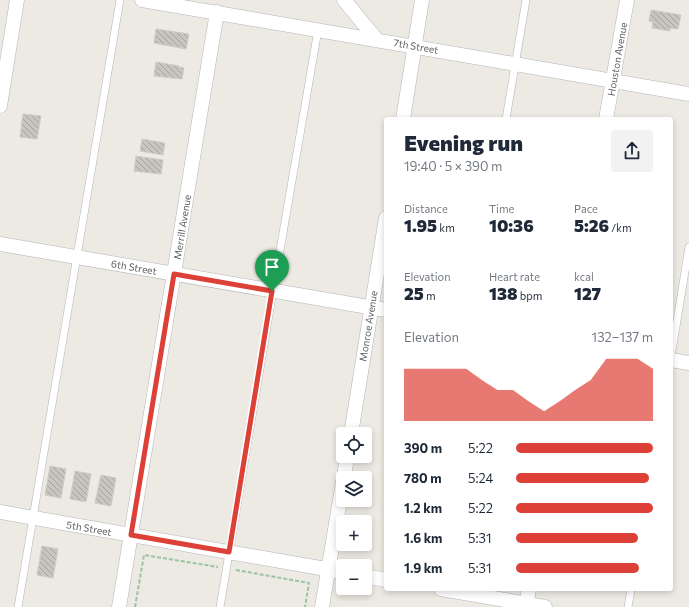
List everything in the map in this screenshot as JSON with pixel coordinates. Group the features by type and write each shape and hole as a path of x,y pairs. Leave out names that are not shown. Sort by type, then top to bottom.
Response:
{"street":[{"path":"0,106 17,0"},
{"name":"7th Street","path":"142,0 689,94"},
{"path":"344,0 377,40"},
{"path":"403,117 422,0"},
{"name":"Houston Avenue","path":"606,117 627,0"},
{"name":"Merrill Avenue","path":"119,607 217,12"},
{"name":"Monroe Avenue","path":"352,427 384,230"},
{"name":"6th Street","path":"0,244 384,310"},
{"path":"673,360 689,363"},
{"path":"322,607 339,507"},
{"name":"5th Street","path":"0,512 336,571"},
{"path":"372,577 384,580"},
{"path":"452,591 545,607"},
{"path":"527,605 529,591"}],"lane":[{"path":"18,607 120,0"},
{"path":"506,117 526,0"},
{"path":"220,607 272,291 318,30"},
{"path":"673,344 689,247"},
{"path":"628,607 631,591"}],"path":[{"path":"135,607 144,555 309,583 305,607"}],"building":[{"path":"651,10 681,15 678,29 670,28 670,31 652,28 653,22 649,21"},
{"path":"156,29 189,34 186,49 154,43"},
{"path":"156,62 184,68 182,79 154,76"},
{"path":"23,114 41,116 37,139 20,137"},
{"path":"142,139 165,143 163,155 140,151"},
{"path":"136,156 163,160 161,174 134,171"},
{"path":"50,466 66,469 61,498 45,495"},
{"path":"75,471 91,474 86,502 70,499"},
{"path":"101,475 116,478 111,506 95,503"},
{"path":"42,546 58,549 53,578 37,575"}],"route":[{"path":"174,274 272,291 229,552 131,535 174,274"}]}
